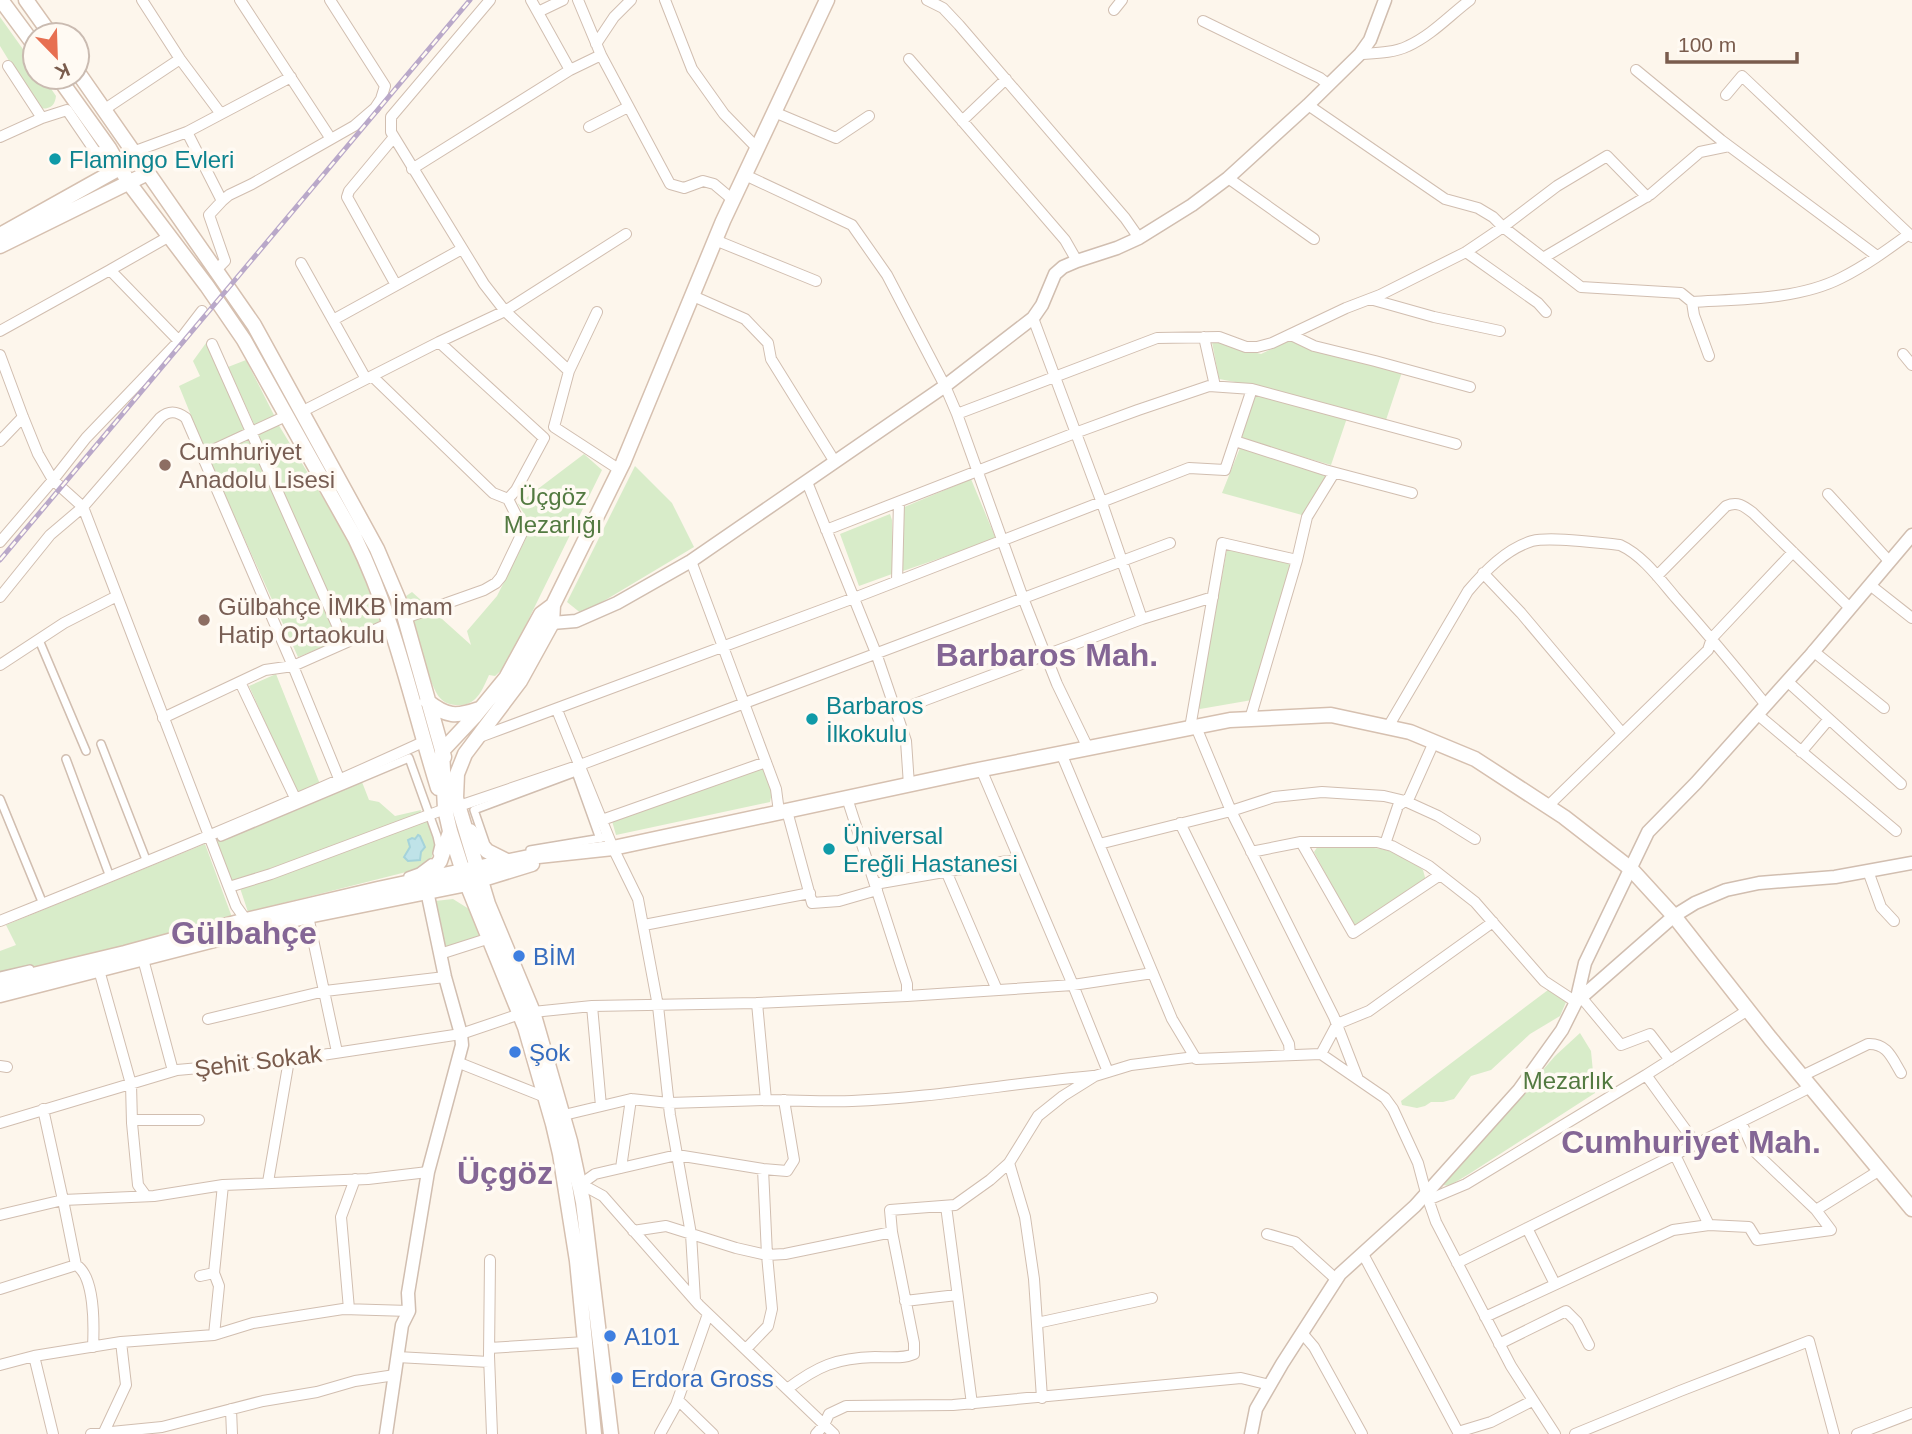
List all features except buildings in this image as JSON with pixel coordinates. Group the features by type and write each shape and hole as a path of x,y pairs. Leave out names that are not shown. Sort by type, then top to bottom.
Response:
{"main road":[{"path":"1,0 21,27"},
{"path":"26,0 41,21"},
{"path":"431,886 450,831 457,774 465,754 520,681 552,623 554,605 620,470 715,240 827,0"},
{"path":"91,90 254,325 377,549 405,618 442,751 453,804"},
{"path":"68,91 109,148 129,183 244,340 369,566 390,623 424,742 453,804 478,843 507,867"},
{"path":"1,235 120,169 135,155"},
{"path":"1,235 148,173"},
{"path":"442,751 506,678 541,614 554,605"},
{"path":"427,701 438,710 451,715 463,715 480,709"},
{"path":"0,995 507,867 538,855 560,855 607,841 783,811 1230,720 1331,715 1410,732 1475,759 1564,817 1631,869 1674,916 1806,1082 1912,1209"},
{"path":"463,822 472,876"},
{"path":"450,831 472,876 564,1115 611,1434"},
{"path":"507,867 482,905 490,938 526,1013 545,1097 573,1185 594,1434"},
{"path":"0,983 241,921 431,886 482,905"}],"street":[{"path":"142,0 180,59 221,114"},
{"path":"240,0 331,139"},
{"path":"216,270 225,261 209,215 222,201 354,126 375,108 381,99 385,86 330,0"},
{"path":"490,0 391,117 391,132 484,284 506,311 569,371"},
{"path":"531,0 569,70"},
{"path":"538,12 563,0"},
{"path":"578,0 601,55 670,184 684,188 703,181 714,184 733,200"},
{"path":"596,44 614,17 631,0"},
{"path":"927,0 943,8 1125,218 1139,238"},
{"path":"1114,10 1122,0"},
{"path":"552,623 576,621 617,603 691,561 944,386 1033,318 1055,274 1063,267 1139,238 1192,205 1228,178 1360,54 1370,40 1385,0"},
{"path":"1360,54 1407,47 1430,33 1470,0"},
{"path":"668,1 692,69 724,114 758,149"},
{"path":"1203,21 1320,78 1329,85"},
{"path":"412,169 569,70 601,55"},
{"path":"105,109 180,59"},
{"path":"909,59 1065,240 1077,261"},
{"path":"8,66 42,118"},
{"path":"1636,70 1729,146 1877,256"},
{"path":"1692,302 1763,298 1806,290 1839,279 1910,236 1742,76 1726,95"},
{"path":"135,155 187,132 291,77"},
{"path":"962,121 1006,79"},
{"path":"1308,105 1445,199 1478,208 1493,216 1503,227 1581,288 1681,293 1692,302 1709,356"},
{"path":"589,127 628,107"},
{"path":"0,137 67,110 97,154 109,148"},
{"path":"774,112 836,138 869,117"},
{"path":"187,132 222,201"},
{"path":"394,136 347,197 396,285"},
{"path":"1543,258 1647,197 1700,152 1729,146"},
{"path":"957,414 1157,338 1219,337 1246,347 1257,347 1291,335 1466,252 1557,186 1607,156 1647,197"},
{"path":"745,175 852,225 887,275 957,414 1023,598 1088,748"},
{"path":"1228,178 1314,239"},
{"path":"303,411 506,311 626,234"},
{"path":"0,331 168,237"},
{"path":"715,240 816,281"},
{"path":"333,320 462,249"},
{"path":"1466,252 1538,303 1546,312"},
{"path":"301,263 369,377 494,493 508,499 520,523 522,533 496,583 484,590 405,618"},
{"path":"110,270 179,341"},
{"path":"693,296 745,319 768,343 771,359 835,462"},
{"path":"1370,299 1434,317 1500,331"},
{"path":"0,542 86,438 179,341 202,311"},
{"path":"508,499 516,491 544,438 554,427 569,371 597,312"},
{"path":"1033,318 1143,619"},
{"path":"1291,335 1314,346 1470,387"},
{"path":"1204,337 1215,386"},
{"path":"439,342 544,438"},
{"path":"212,344 345,643"},
{"path":"1903,354 1912,365"},
{"path":"0,355 38,454 53,480 83,507 241,921 0,976"},
{"path":"826,530 1074,433 1209,386 1252,389 1456,443"},
{"path":"477,738 854,598 1189,468 1226,470 1252,389"},
{"path":"0,597 50,535 83,507 165,413 179,413 186,418 340,781"},
{"path":"202,456 286,416"},
{"path":"0,441 23,417"},
{"path":"554,427 620,470"},
{"path":"1235,441 1334,473 1412,493"},
{"path":"1250,719 1307,517 1334,473"},
{"path":"807,482 876,653 896,711 906,741 909,785"},
{"path":"1828,494 1889,561"},
{"path":"897,581 898,502"},
{"path":"1657,576 1726,506 1733,503 1753,513 1850,608"},
{"path":"1579,1000 1585,963 1648,832 1762,710 1912,536"},
{"path":"1388,727 1468,591 1500,558 1532,541 1620,545 1657,576 1712,638 1762,710 1801,752 1896,831"},
{"path":"229,887 271,874 453,804 580,765 1170,543"},
{"path":"1297,560 1222,543 1193,727 1231,811 1337,1024 1358,1079"},
{"path":"1548,806 1708,650 1712,638 1793,552"},
{"path":"691,561 776,789 813,903 839,901 876,887 946,871 1019,859"},
{"path":"1483,573 1521,613 1622,733"},
{"path":"1870,585 1912,618"},
{"path":"0,665 64,624 117,596"},
{"path":"896,711 1143,619 1213,597"},
{"path":"163,718 265,670 293,666 390,623"},
{"path":"39,640 86,751"},
{"path":"1813,651 1884,708"},
{"path":"1787,681 1901,784"},
{"path":"240,682 296,800"},
{"path":"557,710 602,820 607,841"},
{"path":"1801,752 1829,719"},
{"path":"0,921 210,837 424,742"},
{"path":"1385,844 1398,806 1409,798 1434,742"},
{"path":"101,744 146,862"},
{"path":"1061,753 1172,1018 1195,1058"},
{"path":"222,837 409,758 437,836 438,851 431,863 419,872 245,915 240,904"},
{"path":"66,759 110,877"},
{"path":"602,820 766,762"},
{"path":"981,769 1108,1072"},
{"path":"607,841 498,854 488,846 474,810 576,772 607,841 638,899 658,1006 669,1102 691,1234 695,1300"},
{"path":"1099,844 1231,811 1274,797 1322,792 1384,796 1405,801 1438,816 1475,839"},
{"path":"847,798 907,984 907,996"},
{"path":"0,799 43,904"},
{"path":"1180,824 1289,1044 1290,1054"},
{"path":"1251,852 1301,842 1385,844 1429,866 1475,902 1544,981 1579,1000 1620,1045 1650,1034 1670,1060"},
{"path":"1301,842 1353,933 1440,875"},
{"path":"1251,1434 1256,1409 1337,1280 1427,1197 1519,1090 1562,1030 1579,1000 1674,916 1695,903 1726,890 1759,883 1835,877 1912,863"},
{"path":"946,871 997,990"},
{"path":"1868,871 1881,907 1894,921"},
{"path":"386,1434 402,1325 409,1311 408,1293 428,1172 462,1045 440,954 431,886"},
{"path":"644,925 810,893"},
{"path":"308,916 337,1052"},
{"path":"1321,1054 1337,1024 1369,1011 1493,922"},
{"path":"440,954 490,938"},
{"path":"143,959 173,1071"},
{"path":"99,970 131,1083 138,1185 146,1196"},
{"name":"Şehit Sokak","path":"0,1123 173,1071 289,1059 461,1034 526,1013 592,1006 757,1003 907,996 1073,985 1153,973"},
{"path":"208,1019 325,991 445,977"},
{"path":"757,1003 766,1100"},
{"path":"592,1006 601,1106"},
{"path":"1427,1197 1465,1184 1748,1010"},
{"path":"1457,1263 1741,1122 1868,1044 1885,1048 1900,1073"},
{"path":"564,1115 631,1099 669,1102 851,1101 1095,1076 1131,1065 1195,1058 1321,1054 1385,1098 1392,1109 1418,1163 1436,1222 1499,1344 1555,1434"},
{"path":"268,1182 289,1059"},
{"path":"457,1062 545,1097"},
{"path":"1646,1075 1696,1144"},
{"path":"788,1389 811,1372 837,1361 909,1357 914,1354 890,1210 955,1205 967,1198 1009,1163 1038,1116 1095,1076"},
{"path":"621,1168 631,1099"},
{"path":"573,1185 595,1174 677,1155 763,1170 787,1171 794,1160 784,1100"},
{"path":"43,1109 76,1265 81,1268 91,1293 93,1347"},
{"path":"132,1120 199,1120"},
{"path":"1485,1317 1673,1230 1709,1225 1749,1227 1757,1240 1832,1230 1816,1210 1754,1151 1741,1122"},
{"path":"1675,1155 1709,1225"},
{"path":"1009,1163 1025,1217 1034,1279 1042,1398"},
{"path":"746,1349 768,1326 772,1309 763,1170"},
{"path":"1816,1210 1880,1170"},
{"path":"0,1215 63,1200 146,1196 223,1185 355,1179 428,1172"},
{"path":"349,1309 341,1217 355,1179"},
{"path":"214,1335 219,1286 214,1273 223,1185"},
{"path":"573,1185 603,1196 708,1314 834,1434"},
{"path":"946,1206 972,1404"},
{"path":"633,1231 666,1226 767,1255 785,1254 892,1232"},
{"path":"1527,1228 1555,1284"},
{"path":"1267,1234 1295,1242 1337,1280"},
{"path":"1363,1254 1458,1432 1491,1422 1532,1401"},
{"path":"490,1260 489,1362 492,1434"},
{"path":"0,1289 76,1265"},
{"path":"200,1276 214,1273"},
{"path":"905,1301 957,1295"},
{"path":"1037,1323 1152,1298"},
{"path":"0,1365 34,1356 121,1342 214,1335 253,1323 349,1309 409,1311"},
{"path":"1499,1344 1566,1311 1577,1322 1589,1345"},
{"path":"660,1434 678,1400 708,1314"},
{"path":"1302,1334 1314,1347 1362,1434"},
{"path":"1575,1434 1809,1341 1834,1434"},
{"path":"104,1432 126,1385 121,1342"},
{"path":"489,1348 585,1342"},
{"path":"34,1356 53,1434"},
{"path":"397,1357 489,1362"},
{"path":"91,1434 162,1427 355,1381 395,1375"},
{"path":"816,1434 829,1414 846,1406 972,1404 1241,1378 1270,1385"},
{"path":"678,1400 713,1434"},
{"path":"231,1409 232,1434"},
{"path":"1857,1434 1912,1413"}],"green space":[{"path":"0,17 21,46 21,80 0,46"},
{"path":"28,91 53,91 56,96 54,103 45,109 38,108"},
{"path":"1216,339 1261,354 1292,339 1402,372 1386,420 1257,386 1219,379 1212,342"},
{"path":"206,343 249,432 206,452 179,386 200,376 193,361"},
{"path":"246,360 275,417 255,426 228,367"},
{"path":"1256,394 1347,418 1331,465 1241,439"},
{"path":"278,424 353,547 381,624 348,637 258,435"},
{"path":"249,437 338,641 298,657 208,458"},
{"path":"1240,448 1330,475 1302,515 1222,493"},
{"name":"Üçgöz Mezarlığı","path":"584,454 602,470 505,667 495,676 489,675 472,702 453,705 446,702 436,692 431,680 406,596 412,592 471,645 467,631 497,596 525,540 528,520 518,504"},
{"name":"Üçgöz Mezarlığı","path":"635,466 672,503 694,547 582,614 567,602"},
{"path":"971,479 996,539 903,571 902,508"},
{"path":"890,514 892,574 859,586 840,534"},
{"path":"1227,549 1289,562 1292,570 1252,700 1200,709 1198,707"},
{"path":"276,674 320,784 297,793 249,686"},
{"path":"764,767 772,793 770,802 616,835 612,821"},
{"path":"362,782 369,800 379,802 395,816 421,810 420,815 232,882 216,841"},
{"path":"427,819 437,843 431,859 422,868 248,912 240,888"},
{"path":"205,844 233,920 0,978 0,951 16,945 6,925"},
{"path":"1318,846 1374,848 1399,854 1423,870 1426,881 1354,927 1314,852"},
{"path":"453,899 469,909 480,938 444,950 435,901"},
{"path":"1548,990 1566,1002 1560,1016 1530,1034 1491,1070 1471,1076 1454,1099 1431,1102 1417,1108 1402,1105 1401,1101"},
{"name":"Mezarlık","path":"1580,1033 1591,1051 1595,1093 1469,1174 1449,1186 1443,1185 1555,1056"}],"water":[{"path":"418,835 425,847 420,860 408,861 404,857 410,847 408,840 415,839"}],"railway":[{"path":"0,560 470,0"}],"place":[{"name":"Flamingo Evleri","path":"55,159"},
{"name":"Cumhuriyet Anadolu Lisesi","path":"165,465"},
{"name":"Gülbahçe İMKB İmam Hatip Ortaokulu","path":"204,620"},
{"name":"Barbaros İlkokulu","path":"812,719"},
{"name":"Üniversal Ereğli Hastanesi","path":"829,849"},
{"name":"BİM","path":"519,956"},
{"name":"Şok","path":"515,1052"},
{"name":"A101","path":"610,1336"},
{"name":"Erdora Gross","path":"617,1378"}],"district":[{"name":"Barbaros Mah.","path":"1047,655"},
{"name":"Gülbahçe","path":"244,933"},
{"name":"Cumhuriyet Mah.","path":"1691,1142"},
{"name":"Üçgöz","path":"505,1173"}]}
